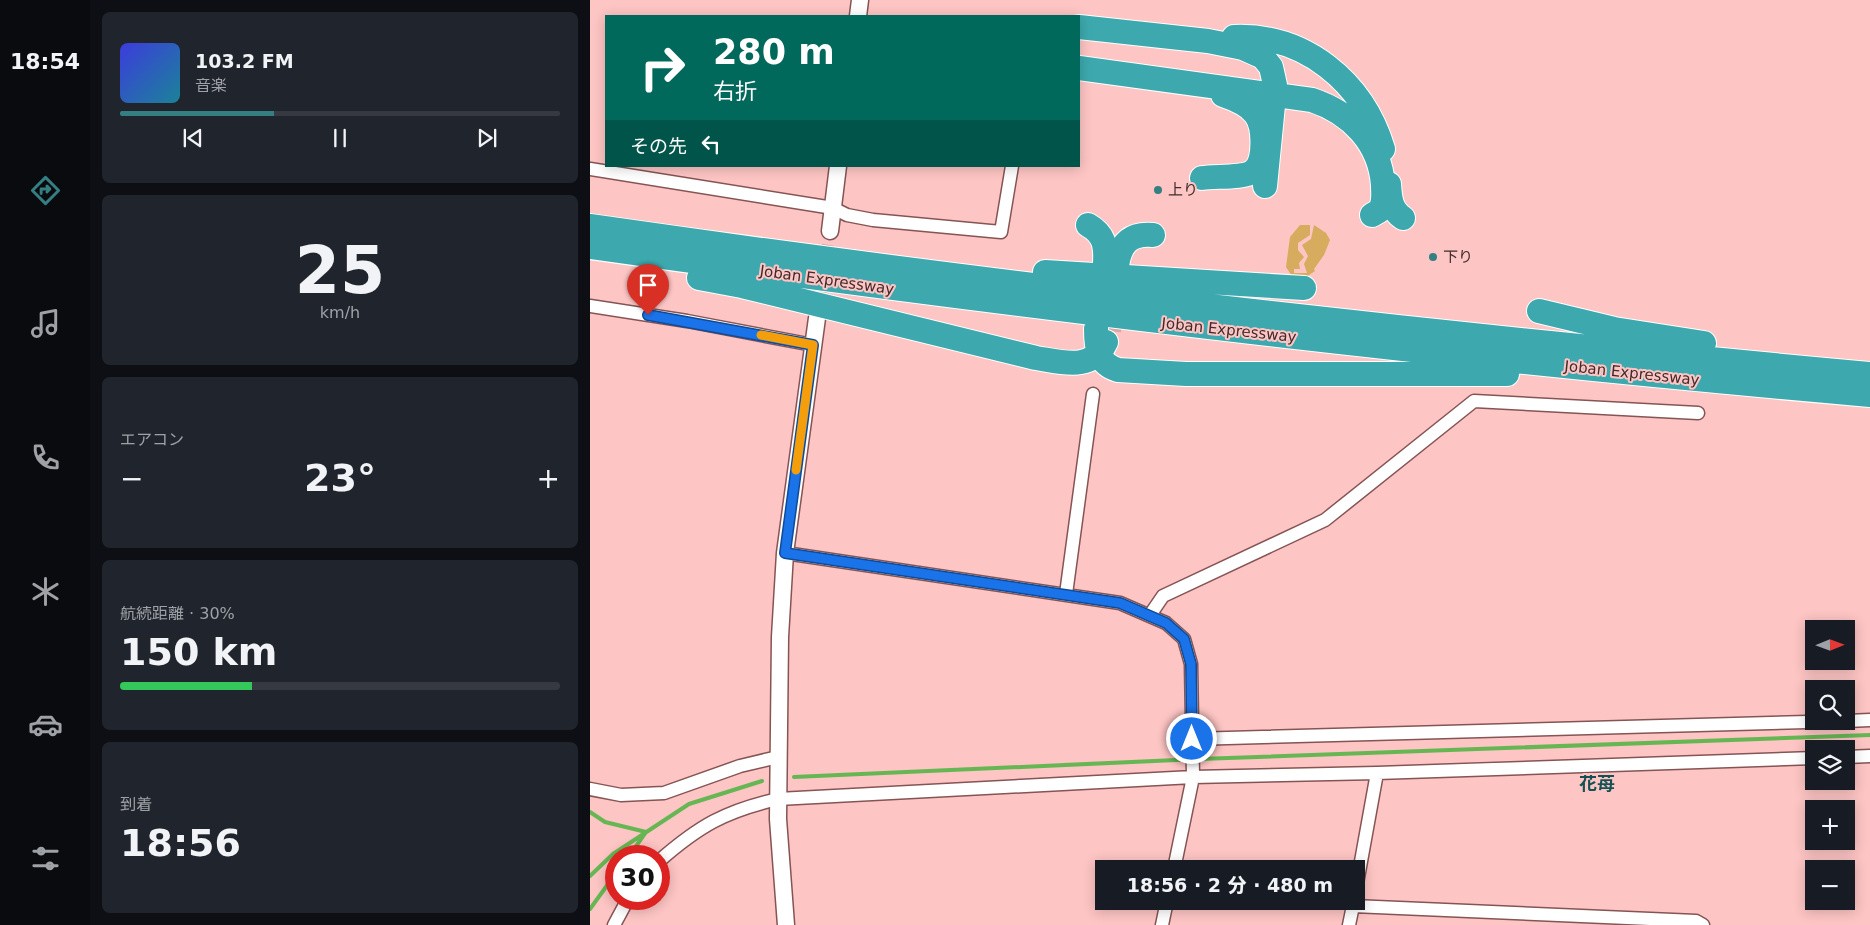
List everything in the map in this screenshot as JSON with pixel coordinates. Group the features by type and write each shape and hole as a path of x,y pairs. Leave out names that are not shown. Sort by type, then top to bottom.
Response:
{"highway":[{"path":"1080,27 1208,41 1243,48 1263,57 1274,74 1275,95 1266,186"},
{"path":"1208,41 1236,37 1279,42 1322,61 1339,76 1354,91 1378,132 1385,154 1392,205 1395,213 1403,218"},
{"path":"1080,68 1312,100 1327,105 1344,115 1365,136 1374,150 1382,178 1383,206 1379,212 1372,215"},
{"path":"1198,85 1248,106 1261,122 1263,137 1259,164 1252,172 1240,176 1219,175 1202,178"},
{"path":"1088,225 1102,236 1111,265 1128,239 1136,235 1153,235"},
{"name":"Joban Expressway","path":"590,226 1126,297 1414,329 1870,374"},
{"name":"Joban Expressway","path":"590,247 1133,319 1412,351 1870,395"},
{"path":"590,254 742,286 1036,358 1073,364 1092,360 1099,355 1107,341 1102,330"},
{"path":"839,260 1304,288"},
{"path":"1539,311 1614,328 1670,338 1870,365"},
{"path":"1099,355 1110,368 1118,370 1186,374 1446,373 1746,384"}],"street":[{"path":"858,15 860,0"},
{"path":"830,231 838,167"},
{"path":"590,169 832,208 847,215 873,220 1001,232 1012,167"},
{"path":"590,306 687,321 813,345"},
{"path":"786,925 778,799 780,637 785,553 817,318"},
{"path":"1066,594 1093,394"},
{"path":"1150,615 1163,596 1325,520 1474,400 1698,413"},
{"path":"785,553 1120,603 1166,623 1184,639 1191,664 1193,777 1176,860"},
{"path":"1855,721 1870,720"},
{"path":"1192,739 1805,722"},
{"path":"1855,757 1870,756"},
{"path":"590,789 621,795 664,792 740,766 778,757"},
{"path":"670,852 695,831 719,817 744,807 778,799 1193,777 1377,773 1805,758"},
{"path":"1361,860 1377,773"},
{"path":"1365,904 1696,920 1703,925"},
{"path":"614,925 622,910"},
{"path":"1162,925 1165,910"},
{"path":"1349,925 1352,910"}],"shaded area":[{"path":"1300,225 1310,225 1310,235 1298,243 1298,250 1304,257 1299,263 1300,269 1294,269 1294,273 1307,273 1304,264 1308,256 1302,245 1311,239 1314,225 1326,233 1330,240 1324,255 1314,269 1315,271 1306,277 1292,276 1286,267 1290,237"}],"waterway":[{"path":"794,777 1199,759 1870,735"},
{"path":"590,876 613,854 689,804 762,781"},
{"path":"590,812 605,822 646,832 637,845"},
{"path":"590,909 605,888"}],"tunnel":[{"path":"818,310 830,231"},
{"path":"1109,331 1113,295"}],"slow traffic":[{"path":"761,335 813,345 796,470"}],"place":[{"name":"上り","path":"1158,190"},
{"name":"下り","path":"1433,257"}],"district":[{"name":"花苺","path":"1597,783"}],"route":[{"path":"648,315 813,345 785,553 1120,603 1166,623 1184,639 1191,664 1192,739"}]}
